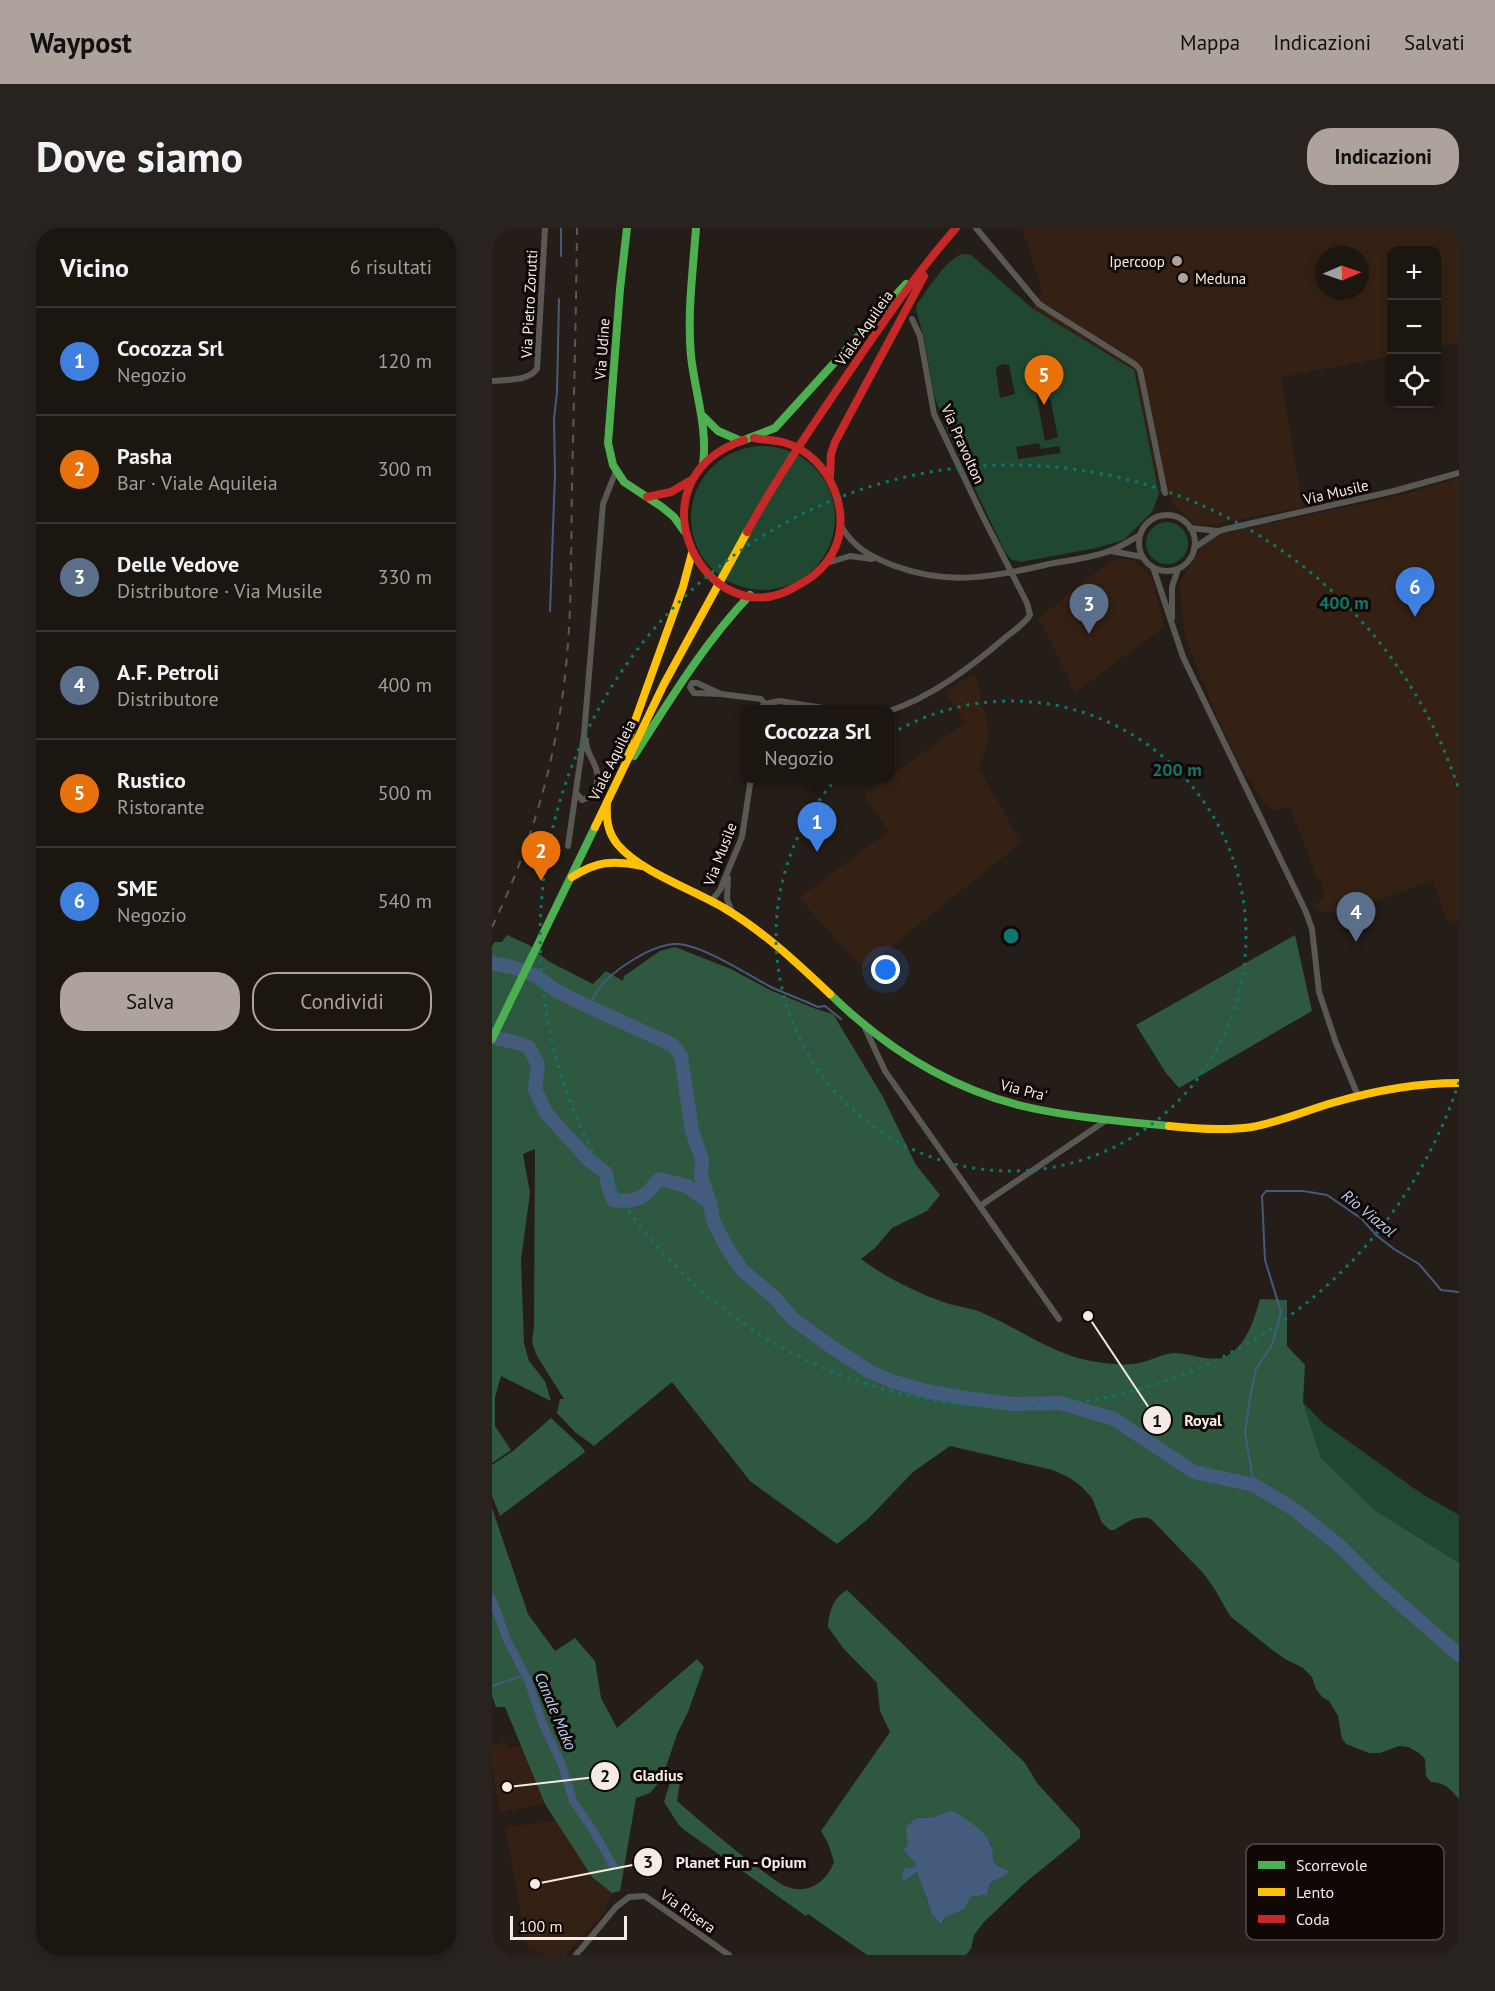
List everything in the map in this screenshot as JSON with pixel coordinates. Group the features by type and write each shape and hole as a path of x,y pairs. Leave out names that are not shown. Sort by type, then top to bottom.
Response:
{"main road":[{"name":"Via Udine","path":"627,228 608,443 616,471 629,486 674,517 684,531"},
{"path":"696,228 690,354 694,382 704,416 703,465"},
{"name":"Viale Aquileia","path":"492,1039 664,684 758,512 803,439 877,332 956,228"},
{"path":"754,438 767,438 792,444 814,457 830,477 838,495 841,525 836,545 826,563 811,579 793,590 772,596 750,596 732,590 706,573 692,554 684,531 684,504 693,480 703,465 720,450 754,438 781,423 941,245"},
{"path":"830,477 831,454 835,442 941,245"},
{"path":"704,416 718,431 741,441"},
{"path":"646,497 668,495 693,480"},
{"path":"608,799 683,587 692,554"},
{"path":"608,799 677,687 738,607 750,596"},
{"name":"Via Pra'","path":"608,799 607,824 611,836 620,848 648,867 732,912 790,956 865,1027 923,1067 976,1092 1042,1110 1197,1129 1251,1126 1279,1121 1394,1087 1459,1083"},
{"name":"Via Pra'","path":"572,877 583,869 604,861 612,860 648,867"}],"street":[{"name":"Via Pietro Zorutti","path":"492,381 526,378 533,375 537,369 545,228"},
{"path":"976,228 1043,308 1136,365 1140,370 1165,494"},
{"name":"Via Pravolton","path":"912,319 920,336 934,414 1011,573"},
{"path":"568,846 577,793 586,708 603,504 616,471"},
{"name":"Via Musile","path":"1219,531 1394,491 1459,473"},
{"path":"608,490 619,485 629,486"},
{"path":"826,563 850,556 878,560 938,577 955,579 983,577 1110,551 1140,535 1148,523 1162,516 1177,517 1190,528 1194,548 1189,559 1178,568 1166,571 1154,567 1143,557 1139,546 1140,535"},
{"path":"841,525 853,543 878,560"},
{"path":"1190,528 1219,531"},
{"path":"1194,548 1219,531"},
{"path":"1110,551 1143,557"},
{"path":"1154,567 1187,667 1306,912 1311,929 1318,992 1358,1096"},
{"path":"1172,621 1172,587 1178,568"},
{"path":"894,709 912,702 954,677 988,653 1027,620 1030,610 1011,573"},
{"path":"721,694 761,699 765,704 778,701 804,705"},
{"path":"577,793 582,800 587,799 594,790 598,776 586,746 586,708"},
{"name":"Via Musile","path":"712,900 720,890 731,866 744,827 750,783"},
{"path":"731,866 727,899 732,912"},
{"path":"865,1027 885,1071 1059,1319"},
{"path":"980,1206 1108,1119"},
{"name":"Via Risera","path":"578,1952 616,1907 629,1897 645,1896 729,1955"}],"shaded area":[{"path":"1022,228 1459,228 1459,342 1441,346 1441,246 1387,246 1387,357 1281,377 1303,507 1206,526 1193,523 1174,506 1169,493 1159,493 1134,370 1033,309 1042,290"},
{"path":"1459,478 1459,920 1448,924 1433,881 1342,912 1325,913 1314,908 1324,896 1323,884 1316,876 1290,807 1273,811 1264,803 1240,765 1218,719 1185,637 1179,584 1200,549 1209,540 1225,533 1394,497"},
{"path":"1133,560 1153,581 1164,627 1075,693 1039,618 1110,561"},
{"path":"975,673 990,737 979,768 1021,843 863,969 799,898 889,831 863,795 881,783 894,783 894,773 965,723 945,692"},
{"path":"506,1742 508,1747 522,1746 545,1804 500,1812 492,1766 492,1745"},
{"path":"556,1821 592,1877 612,1893 603,1914 565,1955 547,1955 528,1949 505,1827"}],"green space":[{"path":"963,254 971,255 1033,309 1134,370 1159,494 1152,512 1124,540 1096,548 1021,562 1012,560 1005,552 946,428 934,395 924,338 916,310 917,304 938,275","holes":["1043,363 1058,437 1045,441 1031,366","1003,364 1009,365 1015,394 1000,398 996,371 997,367","1039,443 1041,449 1059,446 1061,453 1018,459 1016,447"]},
{"path":"763,446 791,451 814,467 830,490 835,518 830,546 814,569 791,585 763,590 735,585 712,569 696,546 691,518 696,490 712,467 735,451"},
{"path":"1167,522 1182,528 1188,543 1182,558 1167,564 1152,558 1146,543 1152,528"},
{"path":"507,935 529,945 548,961 593,984 606,971 623,981 624,976 660,951 675,947 731,969 772,991 833,1014 883,1097 916,1165 940,1195 927,1211 892,1228 875,1248 861,1259 913,1289 946,1303 980,1312 1053,1349 1082,1359 1120,1364 1139,1363 1173,1353 1222,1358 1234,1351 1245,1338 1260,1299 1287,1300 1287,1346 1305,1365 1303,1402 1321,1458 1375,1510 1459,1563 1459,1799 1447,1787 1431,1782 1426,1776 1425,1759 1408,1747 1399,1746 1380,1753 1369,1753 1346,1744 1342,1739 1338,1716 1329,1701 1322,1697 1316,1689 1312,1677 1303,1668 1271,1649 1230,1616 1204,1574 1151,1519 1136,1518 1110,1530 1102,1523 1092,1498 1082,1487 1053,1470 950,1446 913,1472 868,1519 837,1544 750,1481 672,1382 594,1446 575,1432 557,1413 560,1399 564,1399 537,1356 532,1342 535,1149 523,1154 530,1193 521,1260 524,1343 529,1361 545,1381 551,1401 501,1376 495,1397 495,1426 511,1450 492,1463 492,946 495,942 502,942"},
{"path":"1295,935 1312,1011 1179,1088 1166,1073 1136,1025"},
{"path":"1303,1402 1323,1423 1422,1494 1459,1515 1459,1563 1375,1510 1321,1458"},
{"path":"551,1418 585,1452 500,1516 492,1496 492,1465 513,1451"},
{"path":"492,1508 528,1614 555,1651 575,1638 595,1661 601,1698 617,1728 697,1659 704,1667 662,1779 650,1793 636,1798 620,1891 612,1893 592,1877 545,1804 505,1707 496,1707 492,1696"},
{"path":"847,1590 1025,1763 1037,1783 1080,1830 1080,1838 1026,1882 984,1922 974,1935 971,1949 966,1955 867,1955 808,1914 806,1916 683,1829 664,1802 672,1776 680,1781 677,1801 777,1882 799,1889 814,1886 826,1876 834,1862 828,1843 821,1831 890,1732 880,1711 877,1683 843,1648 828,1627 833,1606","holes":["951,1810 991,1843 994,1861 1008,1871 1006,1875 990,1883 987,1895 969,1897 964,1910 945,1917 943,1923 931,1914 917,1872 904,1881 912,1868 918,1865 903,1850 908,1844 915,1818 934,1817"]}],"water":[{"path":"951,1810 982,1831 991,1846 994,1861 1009,1871 990,1883 987,1895 970,1897 964,1910 945,1917 942,1924 931,1914 917,1872 903,1882 902,1873 906,1868 917,1865 903,1850 908,1844 906,1827 916,1818 934,1817"}],"waterway":[{"path":"561,228 561,256"},
{"path":"550,611 559,299"},
{"path":"589,1007 604,983 634,959 658,948 679,944 713,955 771,987 818,1007 825,1006 841,1019"},
{"path":"492,963 512,967 536,976 557,991 673,1045 681,1056 692,1131 702,1159 701,1177 710,1203"},
{"path":"492,1037 529,1047 538,1065 535,1089 546,1113 589,1160 606,1173 613,1200 629,1201 640,1198 659,1179 687,1186 710,1203 713,1220 742,1270 775,1298 793,1319 833,1348 869,1371 891,1381 926,1391 1012,1404 1061,1403 1114,1419 1194,1472 1254,1485 1295,1510 1340,1546 1380,1586 1459,1655"},
{"name":"Rio Viazol","path":"1254,1485 1245,1433 1250,1398 1256,1369 1272,1345 1281,1312 1265,1260 1262,1196 1266,1191 1303,1191 1327,1195 1362,1219 1376,1235 1394,1249 1419,1264 1441,1290 1459,1292"},
{"name":"Canale Mako","path":"492,1598 507,1640 528,1680 542,1722 562,1765 573,1801 613,1865"},
{"path":"492,1686 525,1675"}],"railway":[{"path":"492,927 532,829 551,761 563,691 571,592 577,228"}],"traffic: fast":[{"path":"627,228 608,443 613,465 624,482 662,507 674,517 684,531"},
{"path":"696,228 690,340 704,437 703,465"},
{"path":"744,440 775,428 906,284"},
{"path":"704,417 718,431 741,441"},
{"path":"634,756 703,652 750,595"},
{"path":"492,1039 595,827"},
{"path":"830,994 872,1031 917,1062 991,1097 1055,1113 1169,1126"}],"traffic: slow":[{"path":"595,827 664,684 747,532"},
{"path":"622,757 683,587 692,553"},
{"path":"607,802 609,830 614,840 628,855 653,872 738,917 779,948 830,994"},
{"path":"572,877 605,863 642,866"},
{"path":"1169,1126 1210,1129 1252,1127 1379,1091 1426,1084 1459,1083"}],"traffic: jam":[{"path":"747,532 799,447 866,347 916,277 956,228"},
{"path":"830,476 831,454 835,442 924,276"},
{"path":"744,440 708,460 689,488 684,518 692,548 709,574 733,592 763,597 795,587 820,569 832,554 841,522 834,488 826,473 815,460 786,443 754,438"},
{"path":"647,497 671,492 693,479"}],"place":[{"name":"Ipercoop","path":"1177,261"},
{"name":"Meduna","path":"1183,278"},
{"name":"Rustico","path":"1044,405"},
{"name":"SME","path":"1415,617"},
{"name":"Delle Vedove","path":"1089,634"},
{"name":"Cocozza Srl","path":"817,852"},
{"name":"Pasha","path":"541,881"},
{"name":"A.F. Petroli","path":"1356,942"},
{"name":"Royal","path":"1088,1316"},
{"name":"Gladius","path":"507,1787"},
{"name":"Planet Fun - Opium","path":"535,1884"}]}
